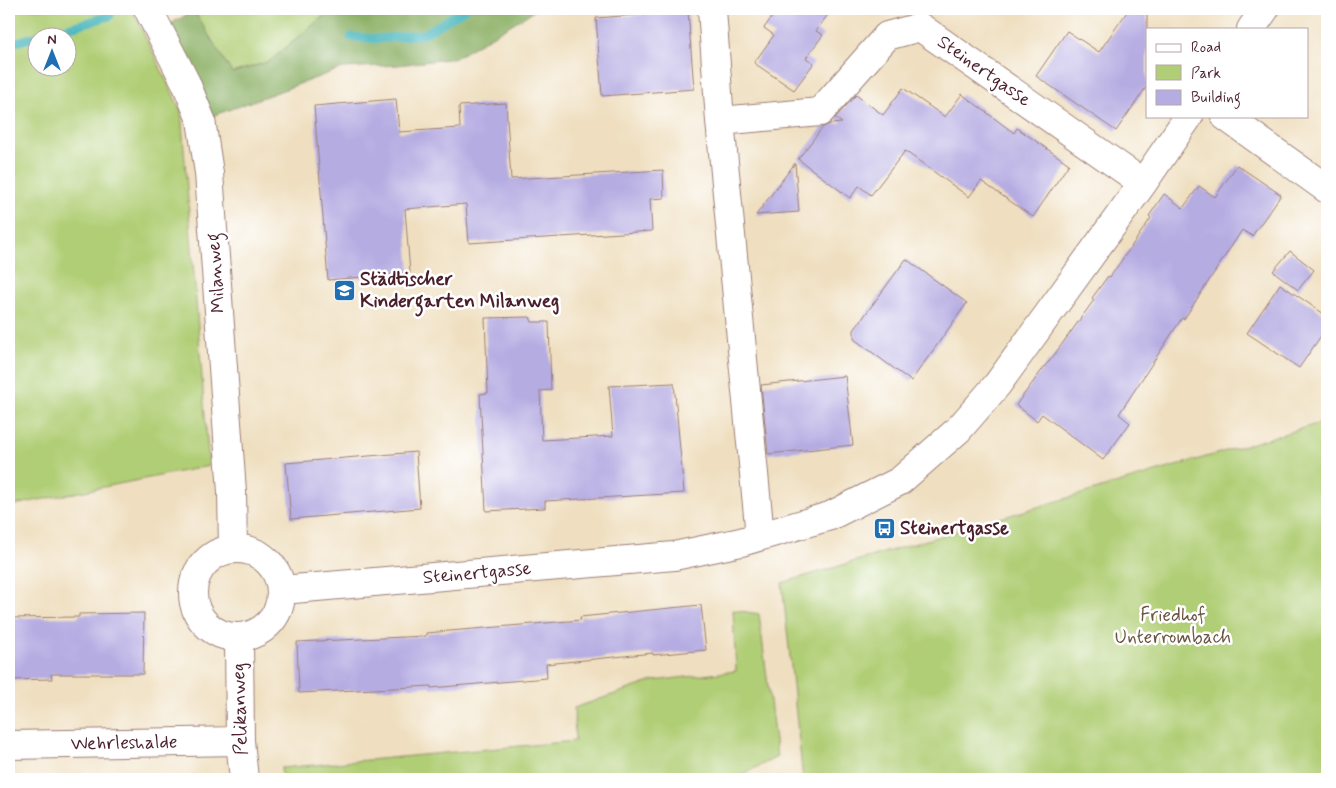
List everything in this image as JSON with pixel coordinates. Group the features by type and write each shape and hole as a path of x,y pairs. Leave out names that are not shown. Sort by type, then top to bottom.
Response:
{"street":[{"name":"Milanweg","path":"148,9 186,83 201,120 209,173 232,492 233,549"},
{"path":"712,9 720,121 760,536"},
{"path":"1252,28 1265,9"},
{"name":"Steinertgasse","path":"720,121 820,112 887,36 920,27 1144,183"},
{"name":"Steinertgasse","path":"282,590 674,556 760,536 830,516 900,481 958,430 997,385 1144,183 1188,118"},
{"path":"1228,118 1327,189"},
{"path":"233,549 248,550 261,555 272,564 279,576 282,590 281,604 275,618 265,628 253,635 239,638 226,636 214,631 204,623 196,611 193,597 194,583 199,570 208,560 220,552 233,549"},
{"name":"Pelikanweg","path":"239,638 240,741 244,779"},
{"name":"Wehrleshalde","path":"9,745 240,741"}],"green space":[{"path":"9,9 132,9 181,111 209,466 9,506"},
{"path":"192,9 332,9 270,61 232,73"},
{"path":"332,9 537,9 455,58 398,65 343,68 201,120 159,30 194,11 232,73 270,61"},
{"name":"Friedhof Unterrombach","path":"1327,421 1327,779 803,779 782,583"},
{"path":"733,610 759,614 777,757 733,779 282,779 281,768 575,741 574,708 653,681 736,671"}],"building":[{"path":"778,9 832,9 816,31 823,35 806,58 814,63 794,90 754,63 774,35 764,28"},
{"path":"1129,9 1147,9 1146,87 1116,131 1036,76 1067,31 1099,52"},
{"path":"688,11 694,89 602,96 596,18"},
{"path":"903,88 945,117 962,94 1014,133 1017,128 1069,164 1033,217 981,181 969,197 905,151 871,195 859,186 850,198 798,159 823,127 842,123 835,118 856,95 883,115"},
{"path":"396,99 399,132 460,128 459,106 506,103 511,179 663,170 664,198 650,199 652,231 469,243 466,204 405,209 410,273 328,280 314,106"},
{"path":"795,163 799,212 756,215"},
{"path":"1237,165 1281,195 1252,236 1242,230 1184,319 1182,318 1119,414 1130,423 1103,460 1042,414 1037,421 1016,405 1094,300 1092,298 1108,276 1110,277 1151,218 1149,216 1164,194 1183,208 1199,186 1215,197"},
{"path":"1290,251 1314,270 1298,290 1273,271"},
{"path":"906,259 967,303 911,381 854,339 854,330"},
{"path":"1280,284 1327,316 1327,327 1299,368 1247,333"},
{"path":"530,317 532,322 549,322 551,390 540,391 542,440 613,436 609,386 674,383 684,493 545,501 545,508 486,511 480,394 488,393 485,318"},
{"path":"845,376 853,445 768,454 761,385"},
{"path":"416,452 420,508 291,519 286,463"},
{"path":"701,605 706,650 653,655 653,653 546,664 547,678 431,688 431,686 299,693 297,642 426,636 426,633 581,620 580,617"},
{"path":"144,613 143,674 51,674 52,679 9,680 9,618 79,617 79,614"}],"waterway":[{"path":"351,37 378,39 424,34 465,9"},
{"path":"9,44 110,16"}],"place":[{"name":"Städtischer Kindergarten Milanweg","path":"344,290"},
{"name":"Steinertgasse","path":"884,528"}]}
